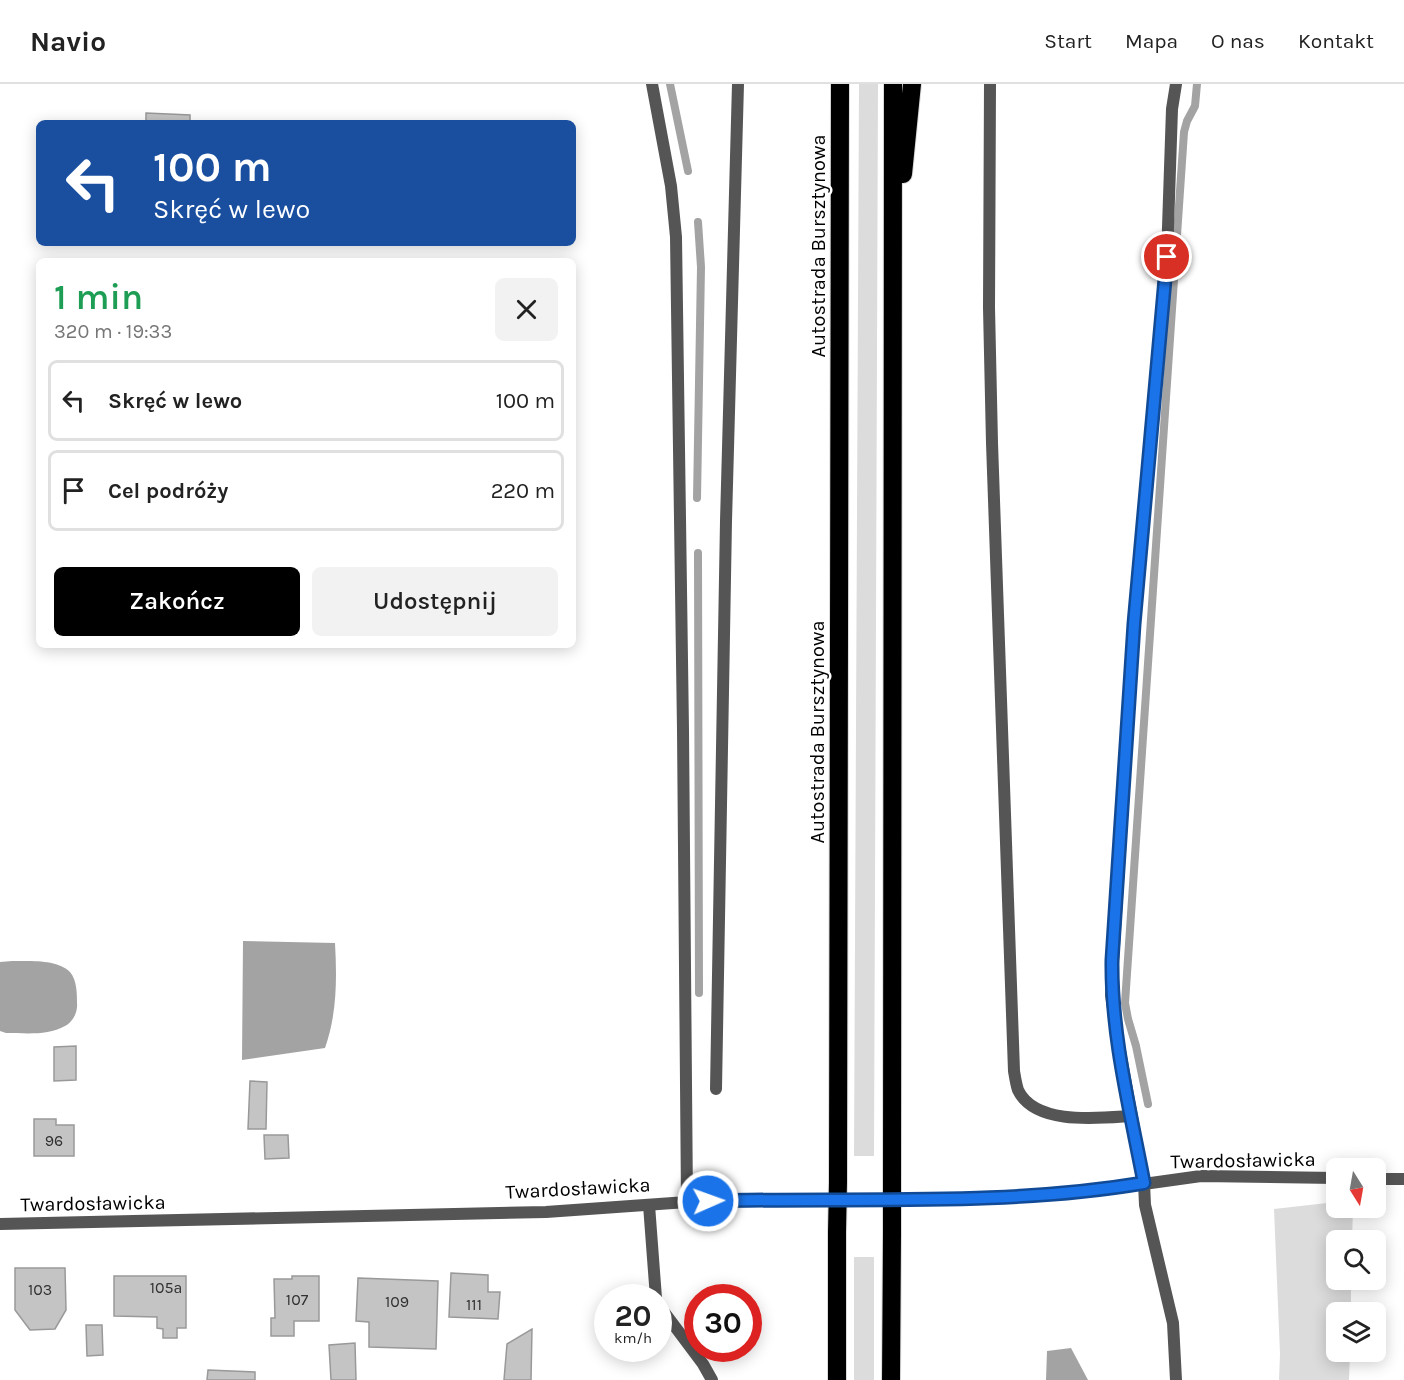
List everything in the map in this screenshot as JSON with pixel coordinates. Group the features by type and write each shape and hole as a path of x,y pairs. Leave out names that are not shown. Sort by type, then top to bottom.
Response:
{"highway":[{"name":"Autostrada Bursztynowa","path":"837,1380 840,84"},
{"path":"891,1380 893,84"},
{"path":"893,292 912,84"}],"street":[{"path":"652,84 671,186 676,237 684,742 687,1202"},
{"path":"716,1089 726,533 738,84"},
{"path":"990,84 991,432 1014,1071 1018,1089 1025,1100 1052,1114 1072,1118 1131,1116"},
{"path":"1176,84 1172,109 1167,257 1134,624 1112,960 1112,995 1116,1029 1144,1183 1145,1204 1173,1323 1176,1380"},
{"name":"Twardosławicka","path":"0,1224 546,1212 649,1204 770,1199 976,1199 1108,1189 1201,1176 1326,1178"},
{"path":"1386,1179 1404,1179"},
{"path":"649,1204 655,1284"},
{"path":"672,1323 712,1380"}],"shaded area":[{"path":"859,84 878,84 874,1156 854,1156"},
{"path":"243,941 335,943 335,996 332,1022 325,1048 242,1060"},
{"path":"0,962 51,963 70,972 77,991 77,1010 70,1022 44,1033 0,1031"},
{"path":"1326,1203 1326,1218 1353,1218 1352,1230 1326,1230 1326,1290 1351,1290 1351,1302 1326,1302 1326,1362 1350,1362 1349,1380 1279,1380 1274,1209"},
{"path":"854,1257 874,1257 874,1380 854,1380"},
{"path":"1071,1348 1088,1380 1046,1380 1047,1351"}],"building":[{"path":"146,113 190,115 190,120 146,120"},
{"path":"76,1046 76,1080 54,1081 54,1047"},
{"path":"250,1081 267,1082 266,1129 248,1129"},
{"path":"34,1119 56,1119 56,1125 74,1125 74,1156 34,1156"},
{"path":"264,1135 288,1135 289,1158 265,1159"},
{"path":"15,1268 65,1268 66,1310 55,1329 30,1330 15,1310"},
{"path":"451,1273 488,1275 488,1292 500,1292 498,1319 449,1317"},
{"path":"114,1276 186,1276 186,1328 177,1328 177,1338 163,1338 163,1329 157,1328 157,1317 114,1316"},
{"path":"292,1276 319,1276 319,1321 294,1321 294,1336 271,1336 271,1318 275,1318 274,1279 292,1279"},
{"path":"358,1278 438,1281 436,1349 369,1347 369,1322 356,1321"},
{"path":"86,1325 102,1325 103,1355 87,1356"},
{"path":"532,1329 531,1380 504,1380 507,1344"},
{"path":"355,1343 356,1380 331,1380 329,1345"},
{"path":"208,1370 255,1372 255,1380 207,1380"}],"waterway":[{"path":"670,84 688,171"},
{"path":"1148,1104 1125,1003 1184,132 1195,106 1197,84"},
{"path":"697,498 701,267 698,222"},
{"path":"698,553 699,993"}],"route":[{"path":"708,1201 976,1199 1108,1189 1144,1183 1116,1029 1112,995 1112,960 1134,624 1167,257"}]}
